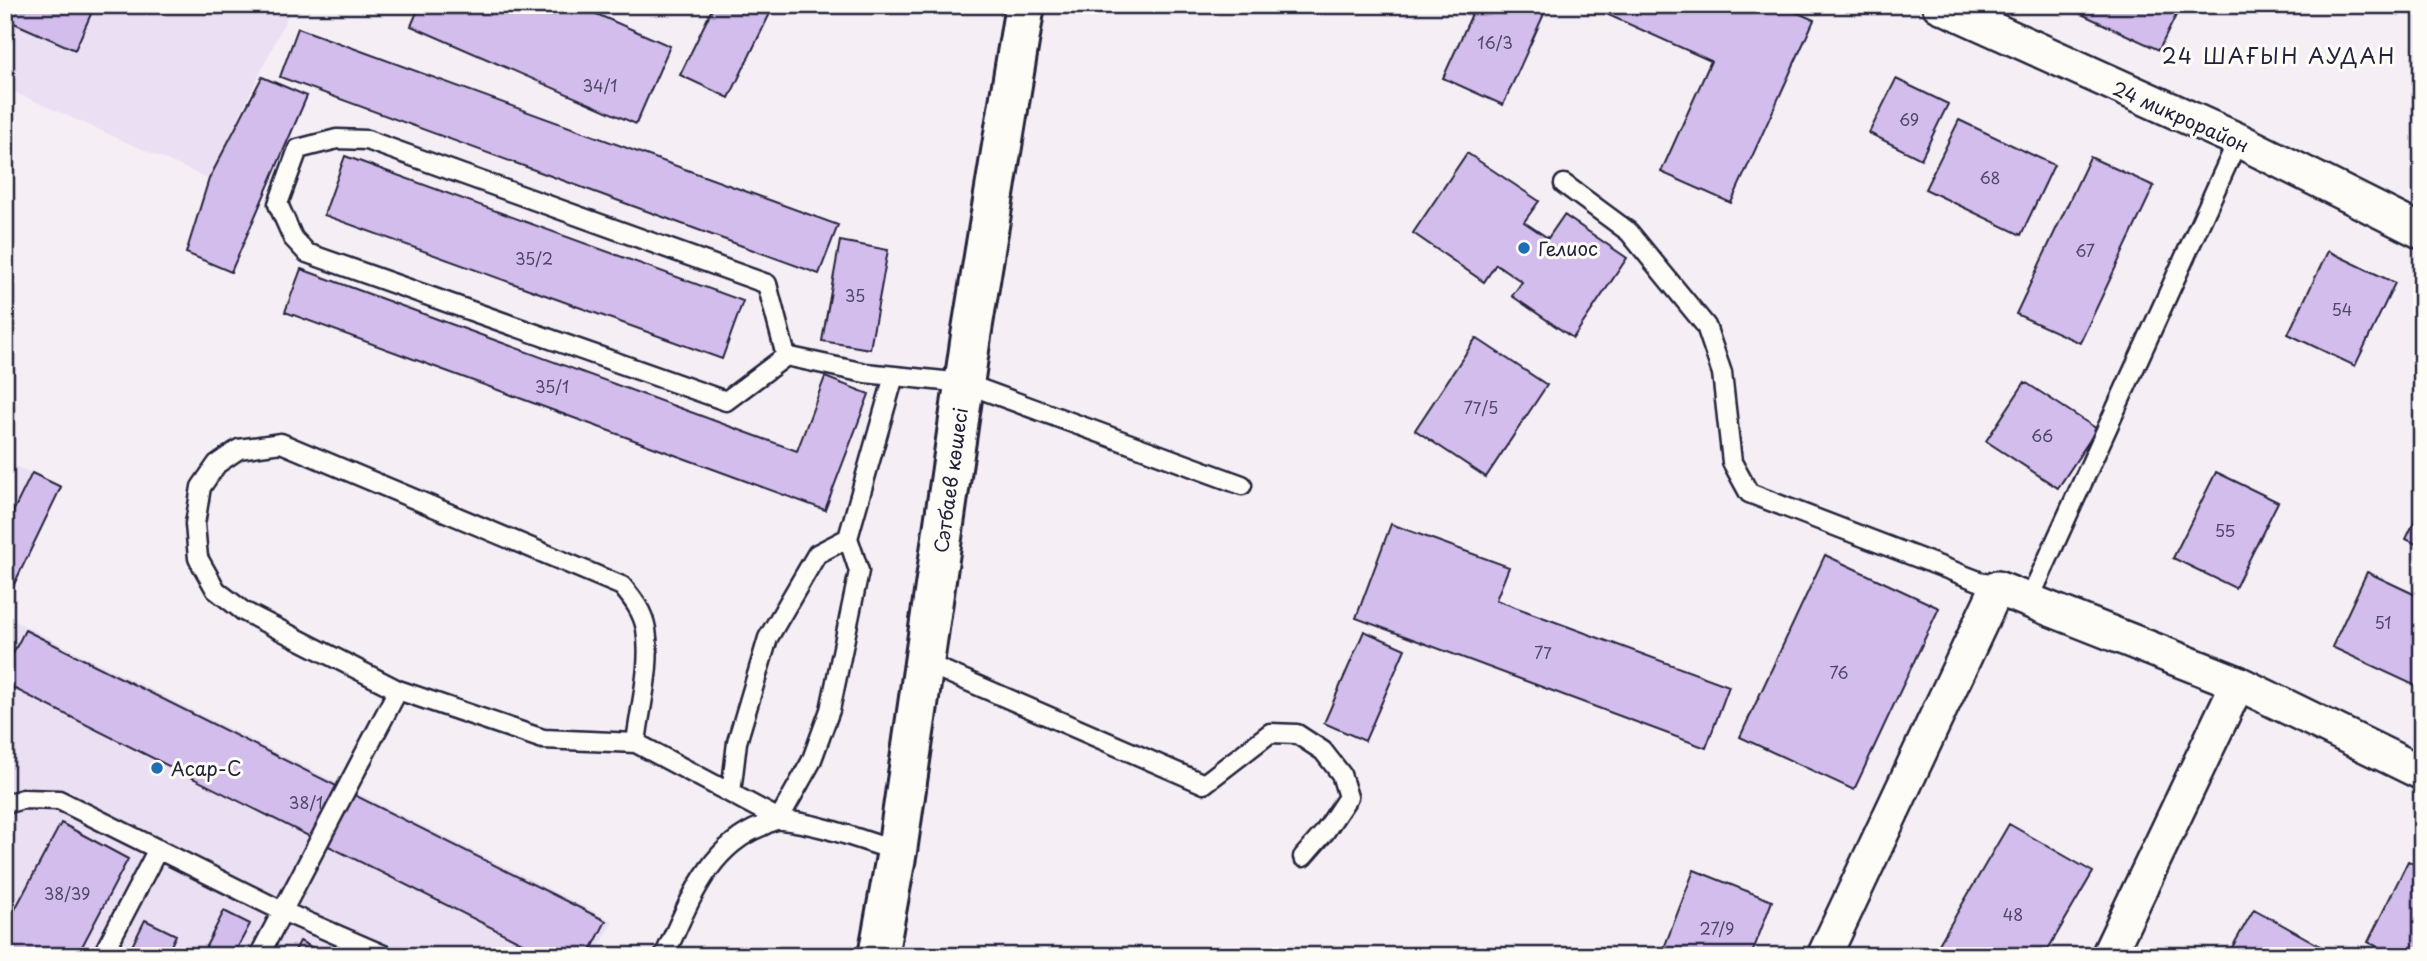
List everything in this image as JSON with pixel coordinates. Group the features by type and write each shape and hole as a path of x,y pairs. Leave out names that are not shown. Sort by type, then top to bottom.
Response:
{"main road":[{"name":"Сәтбаев көшесі","path":"878,956 897,851 964,383 1025,5"}],"street":[{"name":"24 микрорайон","path":"1939,5 2238,140 2422,232"},
{"path":"1824,956 1997,588 2238,683 2420,767"},
{"path":"2108,956 2238,683"}],"lane":[{"path":"786,356 767,284 366,140 337,139 298,149 278,204 293,238 307,253 726,401 786,356 865,373 964,383 1242,485"},
{"path":"2029,600 2238,140"},
{"path":"1564,184 1629,232 1706,326 1723,373 1732,462 1749,493 1997,588"},
{"path":"664,956 706,872 722,851 748,832 779,819 811,762 830,709 859,571 848,538 894,376"},
{"path":"636,743 646,667 646,628 637,605 622,586 281,443 239,449 217,464 201,487 195,524 198,558 216,590 243,611 398,690 543,739 636,743 779,819 897,851"},
{"path":"731,793 737,743 768,638 817,554 848,538"},
{"path":"923,665 942,670 1204,784 1270,733 1297,734 1323,751 1341,774 1348,797 1324,833 1303,857"},
{"path":"258,956 398,690"},
{"path":"5,804 23,799 59,800 282,911 386,956"},
{"path":"102,956 158,849"}],"shaded area":[{"path":"5,5 293,5 209,179 5,88"},
{"path":"5,461 61,487 5,603"},
{"name":"Асар-С","path":"5,616 613,921 595,956 5,956"}],"building":[{"path":"5,5 95,5 75,50 5,19"},
{"path":"420,5 576,5 670,46 636,124 411,26"},
{"path":"714,5 774,5 729,98 680,75"},
{"path":"1476,5 1548,5 1503,105 1443,78"},
{"path":"1596,5 1780,5 1814,20 1731,203 1661,172 1711,61 1595,9"},
{"path":"2062,5 2181,5 2159,50"},
{"path":"298,28 838,225 819,274 280,77"},
{"path":"262,77 307,96 231,272 186,253 209,179"},
{"path":"1896,79 1948,104 1921,159 1869,133"},
{"path":"1959,120 2054,165 2021,235 1925,189"},
{"name":"Гелиос","path":"1467,153 1539,201 1524,222 1548,238 1564,215 1627,258 1573,338 1512,296 1522,282 1496,264 1484,282 1413,233"},
{"path":"345,156 743,301 722,359 324,215"},
{"path":"2090,157 2154,186 2080,343 2016,314"},
{"path":"840,241 888,250 870,349 822,341"},
{"path":"2328,251 2395,283 2355,366 2288,334"},
{"path":"301,269 797,451 825,377 869,394 825,510 285,312"},
{"path":"1476,338 1547,385 1486,477 1415,430"},
{"path":"2025,382 2097,429 2058,488 1986,441"},
{"path":"2216,472 2278,502 2235,588 2173,558"},
{"path":"32,473 61,487 5,603 5,528"},
{"path":"2422,506 2422,547 2406,539"},
{"path":"1391,524 1509,567 1496,600 1729,686 1706,748 1356,618"},
{"path":"1825,555 1939,608 1854,790 1740,737"},
{"path":"2367,572 2422,598 2422,678 2418,687 2332,647"},
{"path":"25,630 606,921 588,956 530,956 534,949 5,684 5,669"},
{"path":"1364,631 1405,649 1365,741 1324,723"},
{"path":"61,823 128,859 77,956 5,956 5,928"},
{"path":"2009,824 2093,872 2044,956 1932,956"},
{"path":"2408,861 2422,868 2422,956 2396,956 2368,942"},
{"path":"1694,870 1772,901 1751,956 1661,956"},
{"path":"2254,909 2322,947 2316,956 2227,956"},
{"path":"224,911 250,924 233,956 201,956"},
{"path":"145,920 176,935 166,956 127,956"},
{"path":"300,941 328,956 292,956"}],"place":[{"name":"Гелиос","path":"1524,248"},
{"name":"Асар-С","path":"157,768"}],"district":[{"name":"24 ШАҒЫН АУДАН","path":"2279,55"}]}
